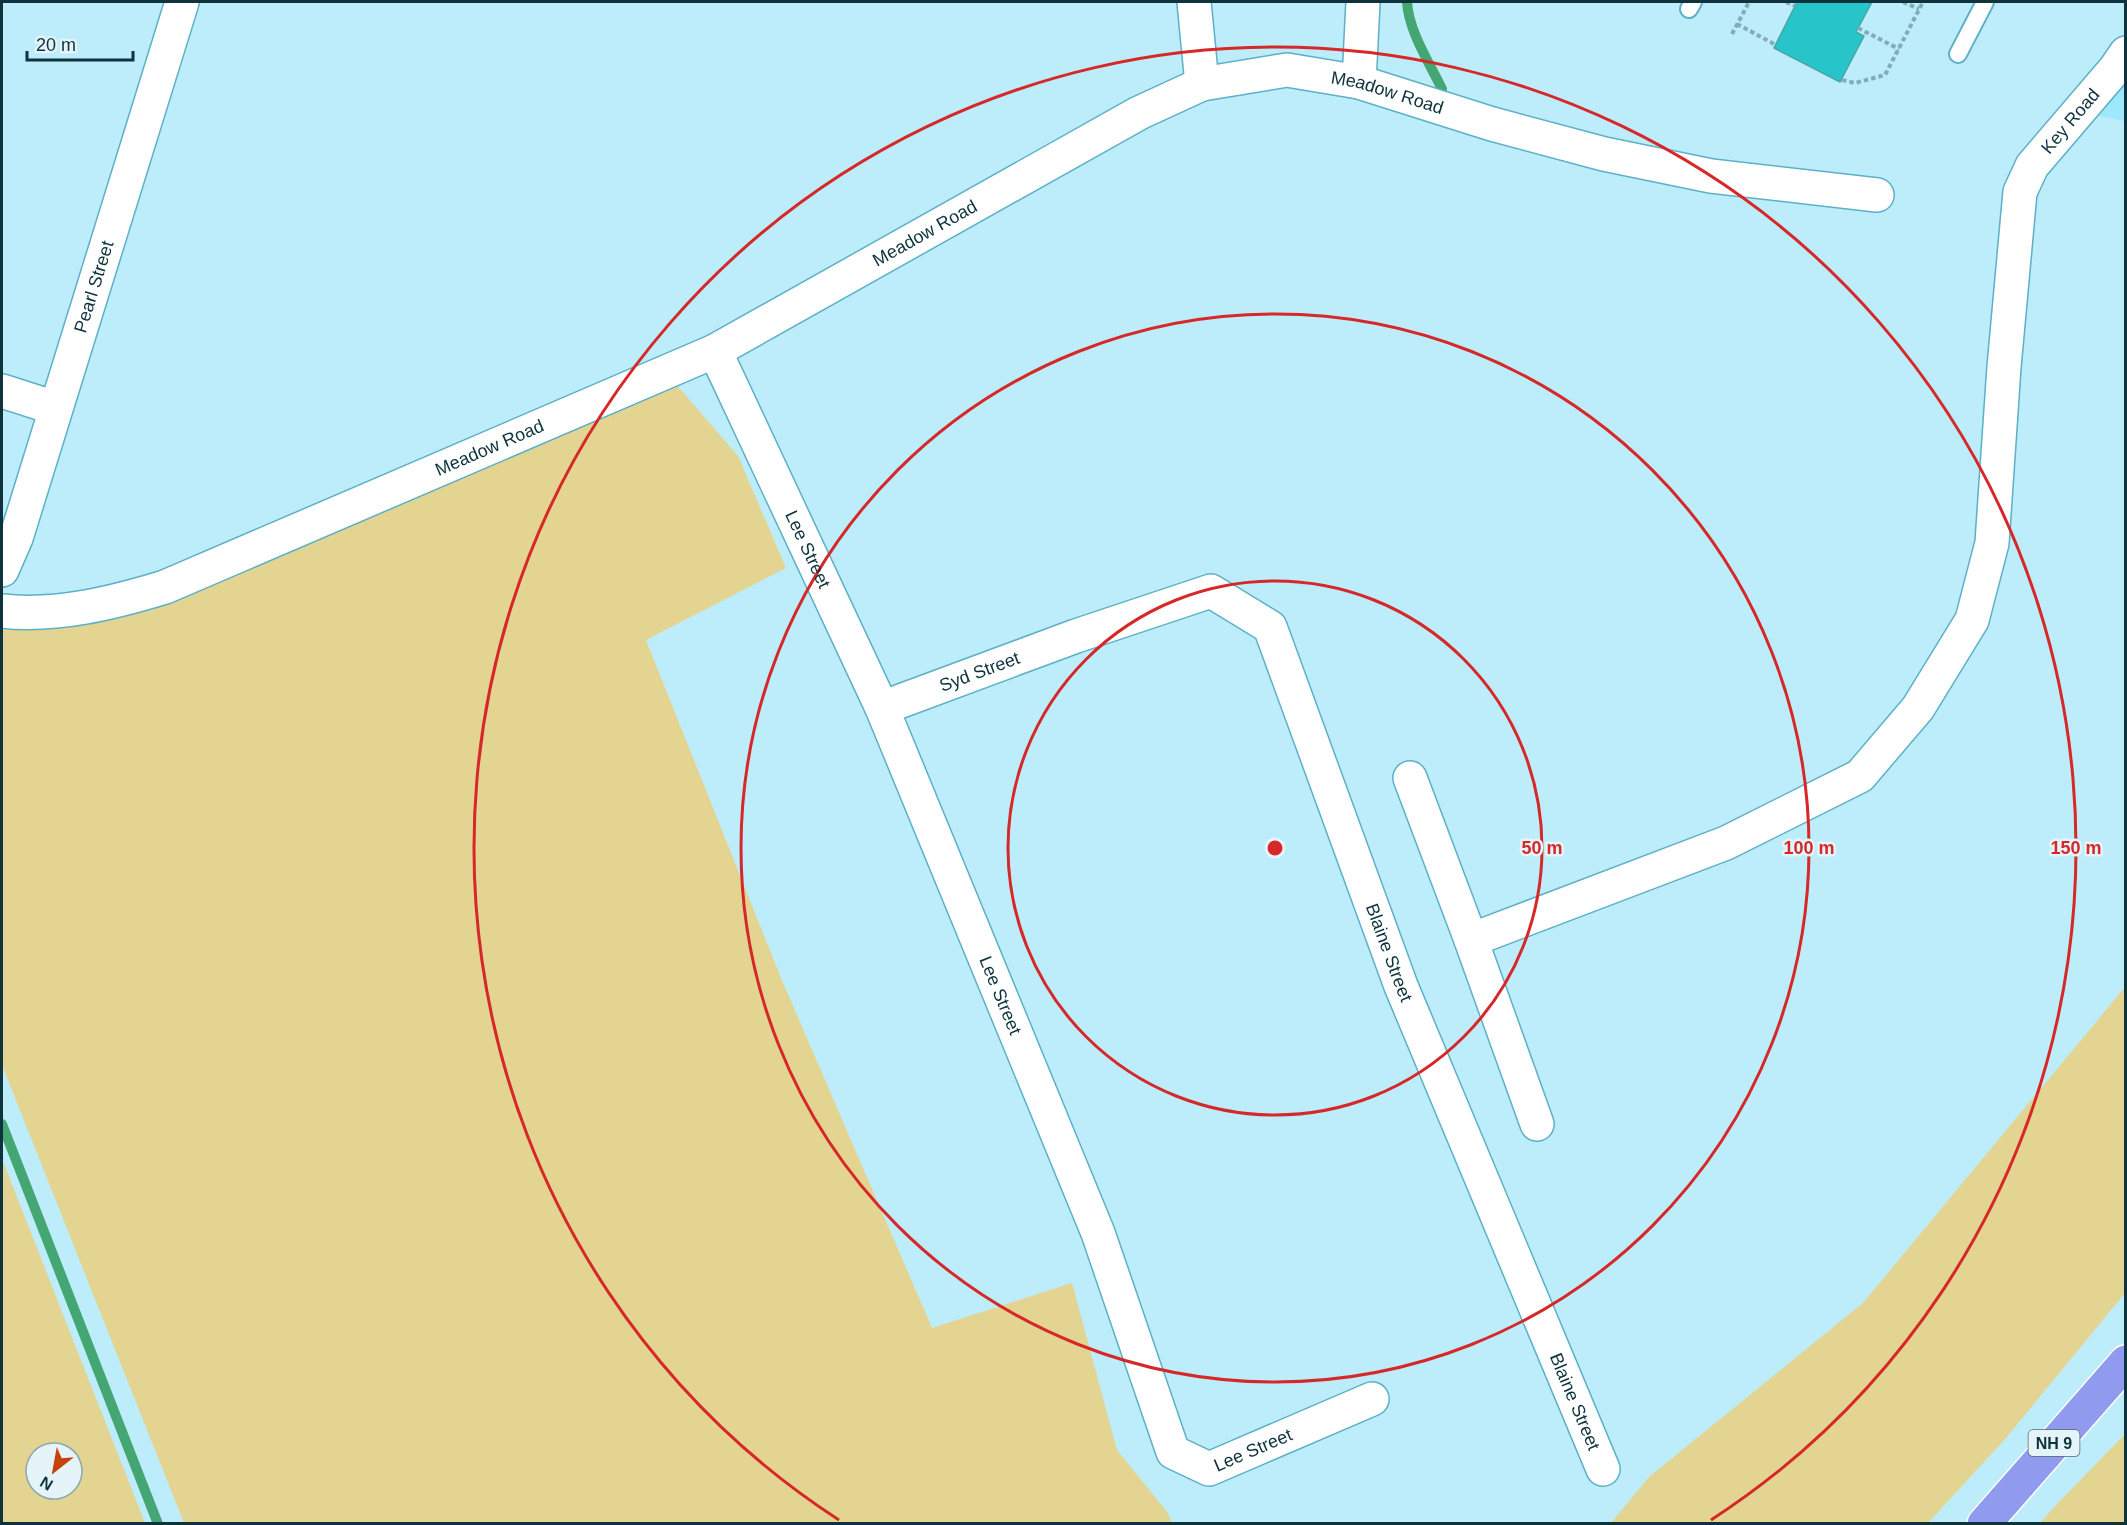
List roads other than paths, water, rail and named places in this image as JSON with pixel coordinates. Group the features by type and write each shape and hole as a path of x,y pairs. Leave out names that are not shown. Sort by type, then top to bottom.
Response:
{"highway":[{"name":"NH 9","path":"1984,1524 2126,1362"}],"street":[{"name":"Pearl Street","path":"2,570 16,538 182,2"},
{"path":"1194,2 1203,84"},
{"path":"1359,82 1363,2"},
{"name":"Key Road","path":"1471,940 1726,843 1860,776 1918,708 1972,620 1992,543 2004,367 2020,192 2038,159 2126,53"},
{"name":"Meadow Road","path":"2,611 24,613 76,608 121,601 165,587 715,351 1139,113 1203,84 1287,70 1359,82 1492,124 1604,154 1711,176 1877,195"},
{"name":"Lee Street","path":"715,351 882,708 1098,1233 1173,1452 1209,1469 1372,1399"},
{"path":"2,392 55,408"},
{"name":"Blaine Street","path":"1076,636 1211,591 1270,627 1401,986 1603,1469"},
{"name":"Syd Street","path":"882,708 1076,636"},
{"path":"1410,777 1537,1124"}],"lane":[{"path":"1958,54 1985,2"}],"waterway":[{"path":"1407,2 1411,24 1442,89"},
{"path":"2,1124 158,1524"}]}
